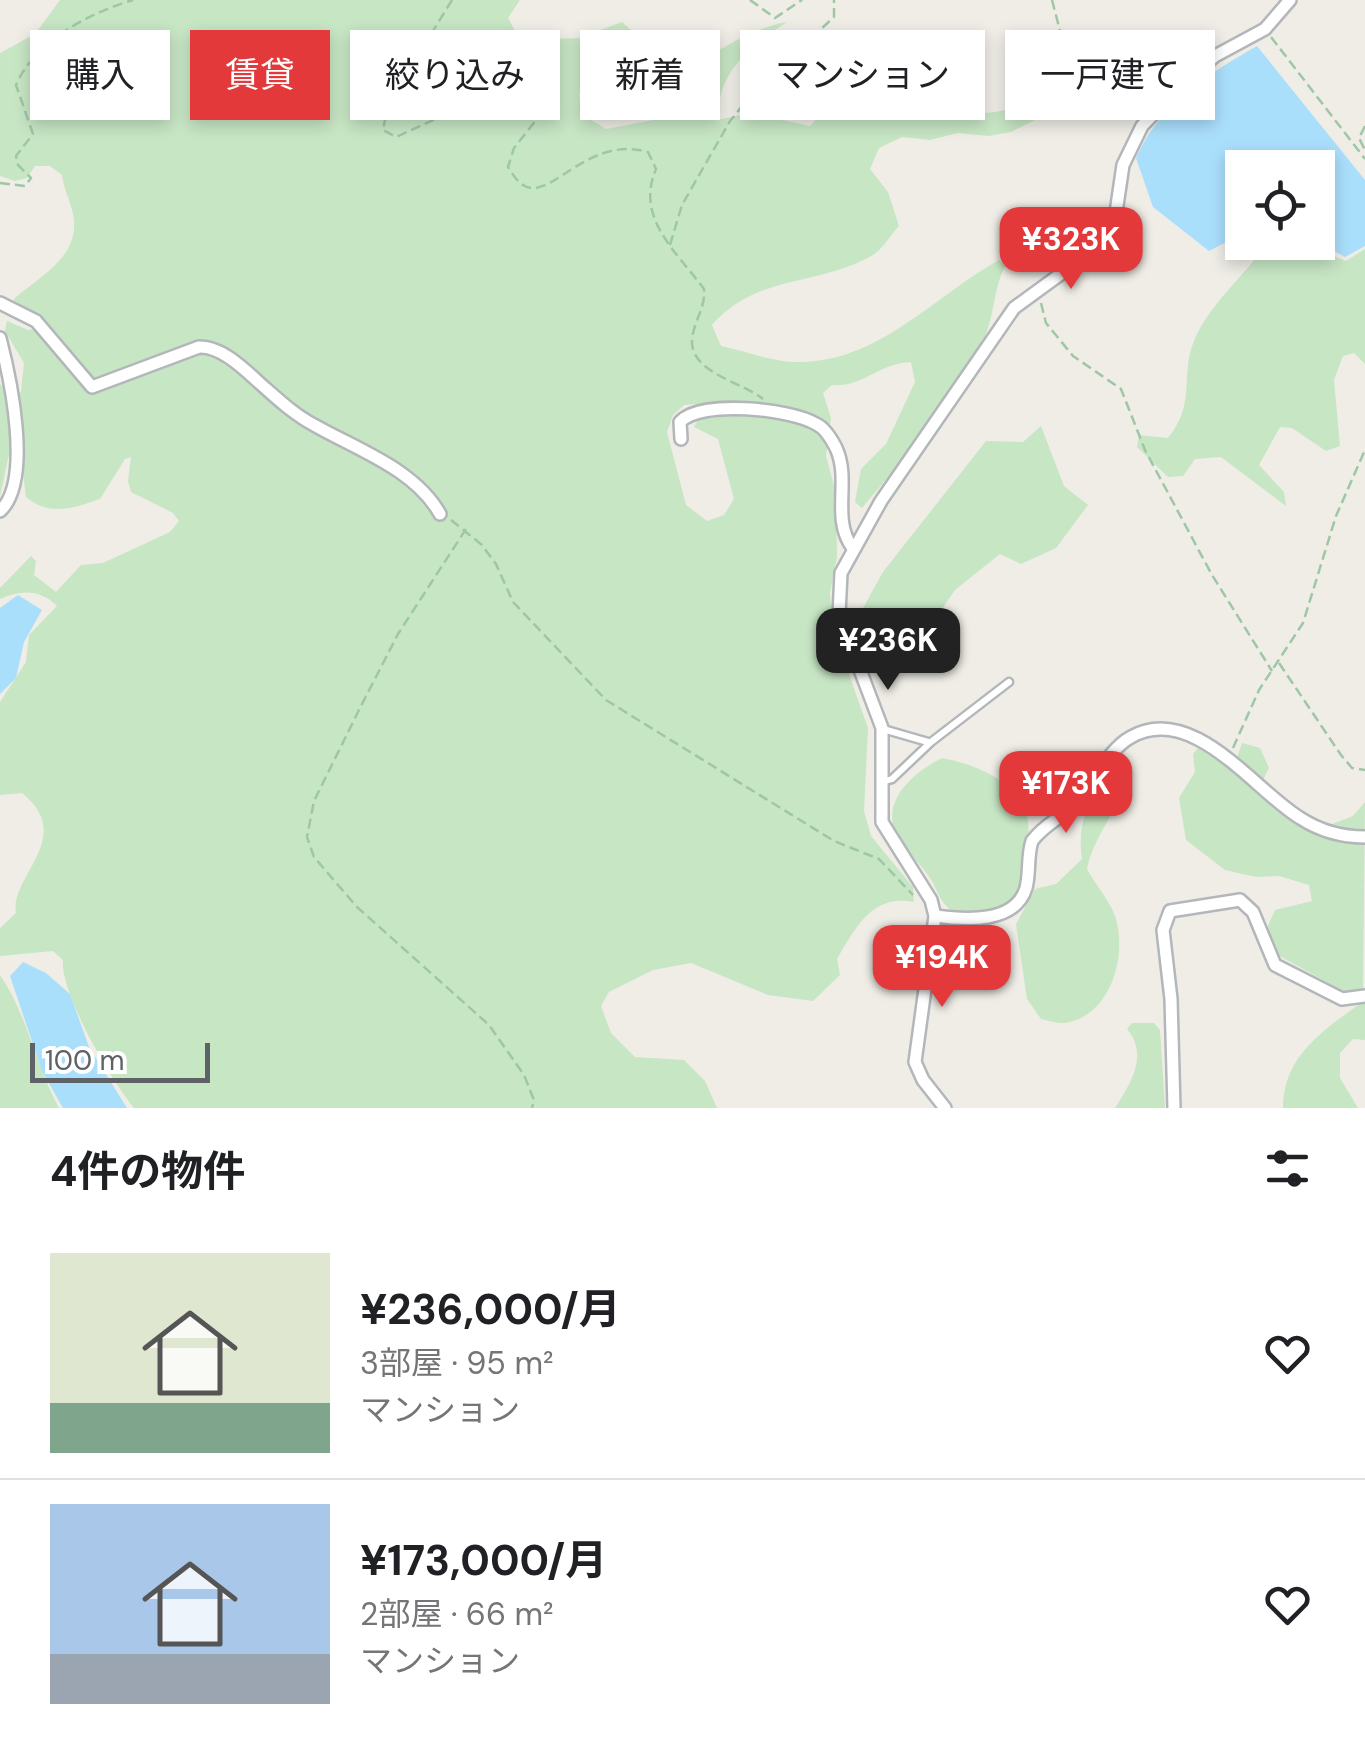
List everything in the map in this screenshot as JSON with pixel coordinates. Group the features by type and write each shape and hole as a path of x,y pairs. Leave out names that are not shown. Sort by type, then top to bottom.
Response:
{"street":[{"path":"945,1108 923,1080 916,1062 935,916 931,900 882,822 882,728 839,614 841,573 852,547 1014,308 1036,288 1103,243 1114,226 1130,148 1161,103 1215,56 1265,30 1290,0"},
{"path":"0,303 36,322 92,387 199,347 214,350 245,369 298,416 392,467 427,496 440,514"},
{"path":"0,338 16,411 13,491 0,511"},
{"path":"681,439 680,422 700,410 780,414 816,423 837,449 843,470 841,514 852,547"},
{"path":"935,916 998,915 1015,907 1027,884 1032,840 1080,799 1109,756 1130,737 1174,730 1229,759 1300,819 1334,834 1365,837"},
{"path":"1174,1108 1171,999 1163,930 1163,918 1170,910 1240,900 1253,912 1275,965 1342,999 1365,996"}],"lane":[{"path":"882,782 892,779 931,742 1008,682"},
{"path":"882,728 931,742"}],"path":[{"path":"0,183 25,186 31,178 16,156 34,134 16,85 22,72 72,27 133,0"},
{"path":"452,0 388,104 382,120 387,135 412,131 482,87 548,74 558,86 556,96 509,158 508,167 517,180 530,188 541,186 593,154 648,152 656,169 648,205 670,246 704,289 692,342 698,359 759,395 780,414"},
{"path":"750,0 774,18 802,0"},
{"path":"670,246 682,205 730,121 757,88 828,23 834,16 834,0"},
{"path":"1052,0 1060,30"},
{"path":"1265,30 1365,159"},
{"path":"1365,126 1359,138 1365,150"},
{"path":"1036,288 1046,322 1073,356 1121,389 1145,450 1212,575 1272,671"},
{"path":"1229,759 1314,597 1336,516 1365,450"},
{"path":"440,514 466,529 496,564 513,602 606,700 834,840 879,860 923,905"},
{"path":"466,529 398,634 345,736 314,801 307,837 314,857 356,906 489,1025 524,1076 532,1108"},
{"path":"1278,662 1341,755 1352,768 1365,770"}],"green space":[{"path":"60,0 520,0 508,18 515,30 350,30 350,120 560,120 560,39 580,38 580,120 591,120 606,129 653,120 720,120 740,115 740,120 782,120 810,126 815,120 985,120 985,113 1005,110 1005,120 1035,120 1011,132 989,136 958,133 930,140 902,137 879,148 870,169 888,192 899,226 880,249 852,265 749,297 712,325 721,346 787,362 825,360 879,340 999,260 1005,266 988,330 959,384 862,508 855,502 861,469 886,444 915,382 911,362 889,366 852,383 832,385 823,393 831,418 826,456 836,493 837,557 830,593 833,629 868,728 864,811 871,836 913,887 914,902 887,903 867,916 837,959 840,975 813,1001 768,995 691,963 653,970 609,992 601,1006 611,1033 635,1057 684,1060 705,1081 717,1108 134,1108 78,1014 64,975 63,960 53,951 0,956 0,928 16,913 22,885 42,841 43,825 37,809 22,793 0,795 0,702 26,662 29,635 57,606 44,596 30,593 0,599 0,588 31,556 36,561 34,575 56,592 81,565 103,563 170,532 179,521 173,513 131,492 131,457 125,459 100,499 53,509 26,497 20,449 10,450 0,496 0,384 12,394 21,392 24,363 5,331 7,321 28,330 39,328 38,319 13,300 62,257 73,235 73,215 62,175 50,166 35,166 27,178 15,181 0,176 0,53 30,37 30,120 170,120 170,30 38,30","holes":["709,403 715,408 699,418 694,427 718,439 734,499 724,515 707,521 686,505 667,432 673,415 684,405"]},
{"path":"622,22 631,30 600,30"},
{"path":"787,22 776,30 760,30 776,24"},
{"path":"740,39 740,60 720,98 720,50"},
{"path":"1365,249 1365,364 1354,353 1343,356 1334,380 1340,446 1326,451 1292,428 1280,427 1259,465 1284,492 1286,506 1221,457 1195,459 1183,476 1168,477 1137,447 1139,435 1168,438 1177,425 1185,400 1191,350 1211,311 1253,260 1335,260 1335,257 1346,261"},
{"path":"1041,426 1064,486 1088,505 1056,548 1021,564 1000,554 955,590 888,688 868,657 857,619 883,572 986,441 1023,442"},
{"path":"1242,743 1260,748 1269,768 1259,788 1311,832 1353,816 1365,802 1363,990 1343,991 1276,954 1267,928 1275,910 1312,901 1309,885 1279,876 1256,877 1225,870 1186,840 1179,798 1195,772 1193,754 1198,748 1228,763 1237,758"},
{"path":"942,758 988,773 1002,782 1023,805 1028,820 1017,890 1005,904 986,912 958,913 948,907 894,828 892,816 898,795 923,769"},
{"path":"1109,777 1124,777 1087,869 1115,916 1117,965 1112,982 1094,1009 1064,1023 1041,1019 1027,999 1016,924 1035,889 1056,884 1082,859 1085,815 1094,795"},
{"path":"0,975 17,1006 59,1108 0,1108"},
{"path":"1365,1000 1365,1040 1353,1039 1340,1053 1340,1078 1358,1108 1283,1108 1290,1072 1299,1057 1322,1032"},
{"path":"1132,1023 1154,1023 1160,1030 1165,1108 1115,1108 1127,1089 1137,1059 1137,1049 1127,1029"}],"water":[{"path":"1257,46 1365,180 1365,246 1345,257 1335,251 1335,150 1225,150 1225,243 1209,251 1153,207 1136,158 1160,120 1215,120 1215,72"},
{"path":"18,595 42,610 24,642 16,678 0,694 0,608"},
{"path":"23,962 46,973 70,994 89,1047 127,1108 63,1108 42,1071 10,976"}]}
